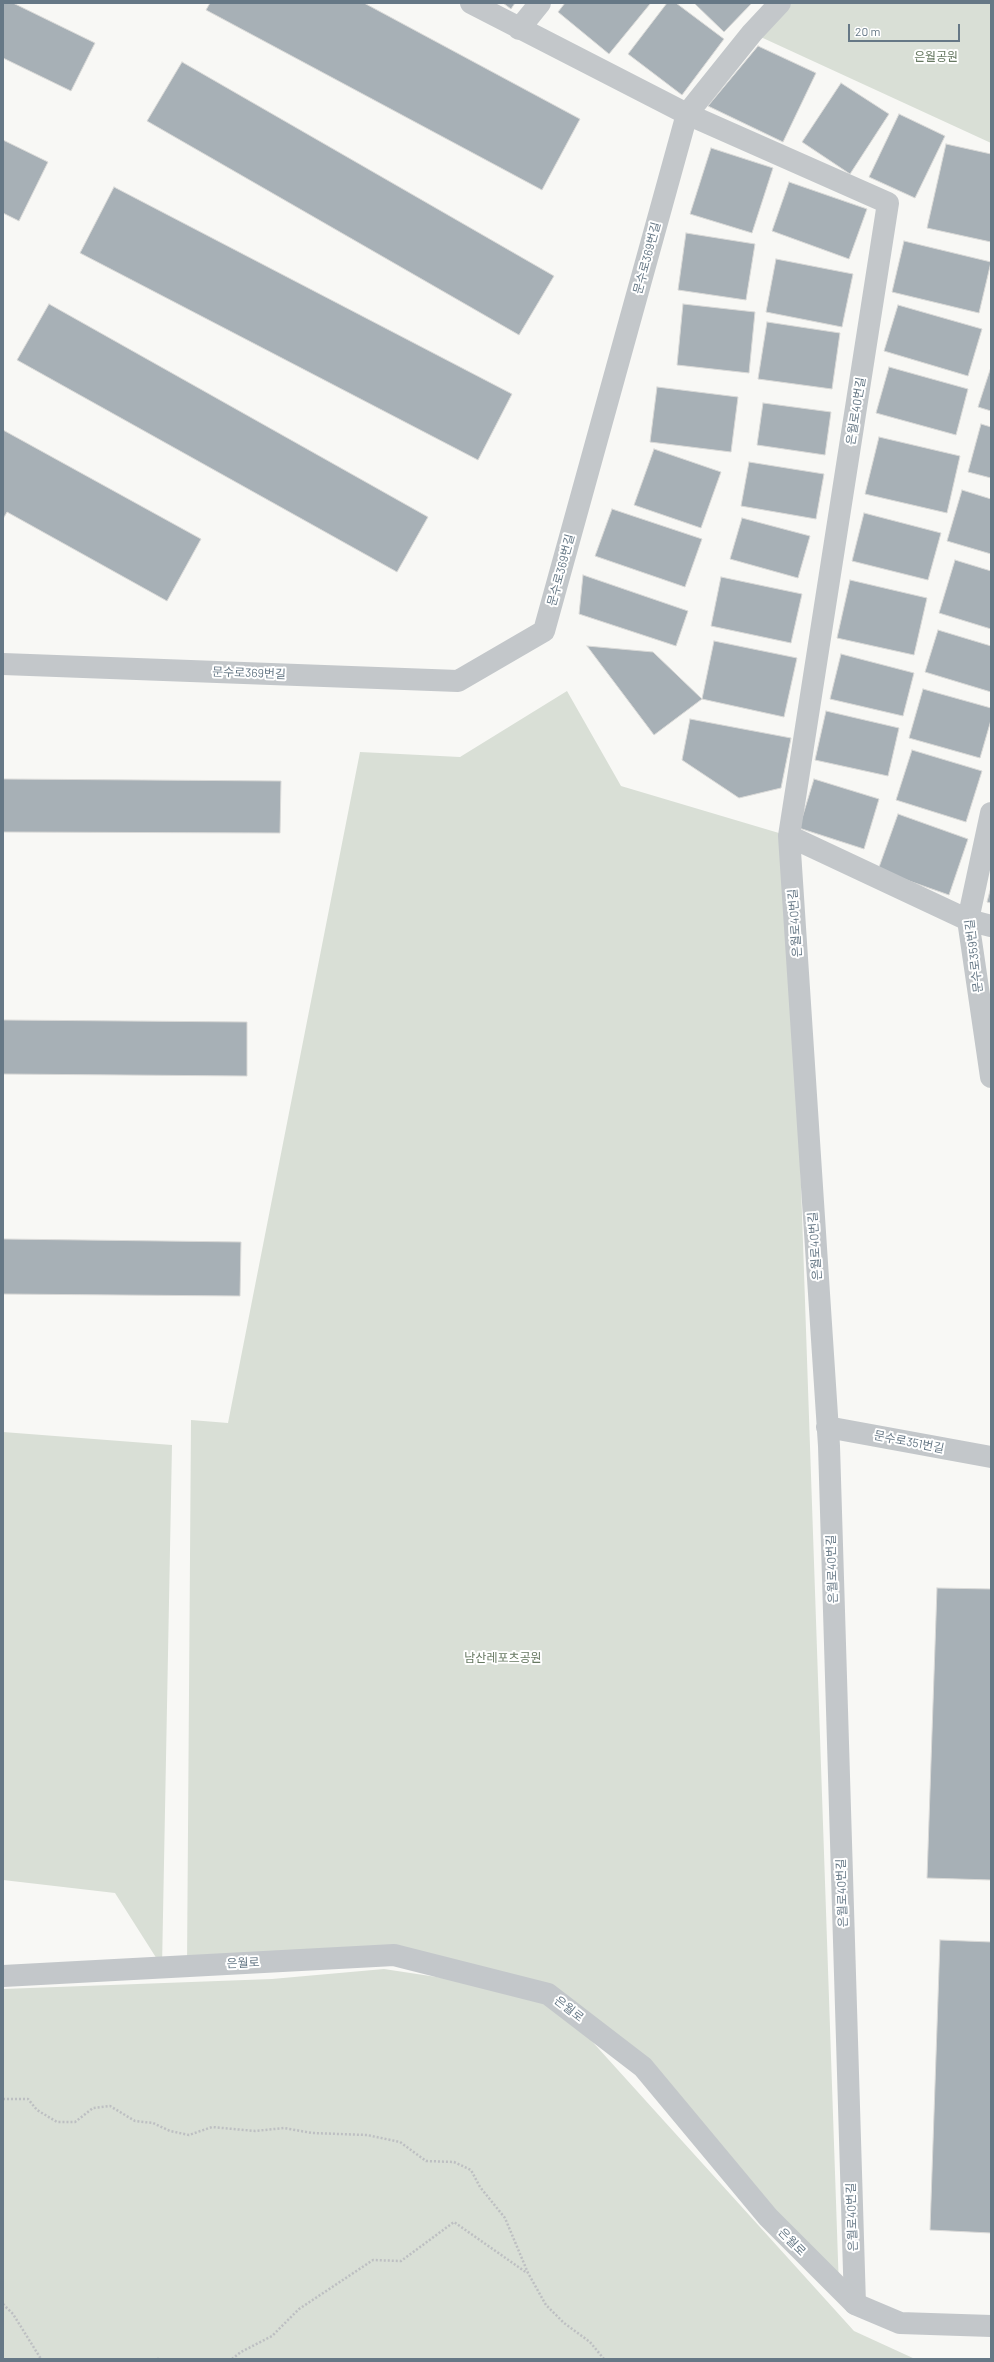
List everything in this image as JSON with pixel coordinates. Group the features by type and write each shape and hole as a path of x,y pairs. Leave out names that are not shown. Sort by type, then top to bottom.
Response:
{"street":[{"path":"472,3 687,114"},
{"path":"520,29 540,3"},
{"name":"문수로369번길","path":"3,664 458,681 544,631 687,114 752,33 780,3"},
{"name":"은월로40번길","path":"687,114 888,203 789,836 827,1426 855,2304"},
{"name":"문수로359번길","path":"991,813 968,920 991,1077"},
{"path":"789,836 968,920 991,926"},
{"name":"문수로351번길","path":"827,1426 991,1457"},
{"name":"은월로","path":"3,1976 394,1955 548,1994 643,2067 768,2217 855,2304 900,2323 991,2326"}],"path":[{"path":"3,2099 28,2099 37,2110 57,2122 75,2122 93,2108 110,2106 135,2121 153,2123 170,2131 190,2135 212,2127 255,2131 284,2128 312,2133 367,2135 400,2142 426,2161 454,2162 471,2170 480,2187 505,2218 528,2273 546,2305 564,2323 590,2342 604,2359"},
{"path":"232,2359 241,2352 272,2336 299,2309 373,2260 401,2261 454,2222 528,2273"},
{"path":"3,2304 13,2314 40,2359"}],"green space":[{"name":"은월공원","path":"780,3 991,3 991,143 752,33"},
{"name":"남산레포츠공원","path":"567,691 621,786 789,836 839,2289 643,2067 551,1996 854,2331 915,2359 3,2359 3,1989 272,1979 384,1969 542,1993 394,1955 187,1966 191,1420 228,1423 360,752 460,757"},
{"path":"3,1432 172,1445 162,1967 115,1893 3,1880"}],"building":[{"path":"3,3 13,3 95,43 71,91 3,58"},
{"path":"210,3 364,3 580,119 542,190 206,10"},
{"path":"503,3 515,3 511,9"},
{"path":"565,3 650,4 609,54 558,12"},
{"path":"667,3 676,3 724,39 682,95 628,54"},
{"path":"694,3 752,3 724,32"},
{"path":"758,46 816,73 783,142 708,106"},
{"path":"182,62 554,276 519,335 147,121"},
{"path":"841,83 889,114 850,174 802,142"},
{"path":"899,114 945,136 915,198 869,177"},
{"path":"3,140 48,162 19,221 3,213"},
{"path":"946,144 991,154 991,242 927,228"},
{"path":"711,148 773,168 752,233 690,214"},
{"path":"789,182 867,209 849,259 772,231"},
{"path":"114,187 512,394 478,460 80,253"},
{"path":"686,233 755,244 746,300 678,290"},
{"path":"904,241 991,262 979,313 892,292"},
{"path":"776,259 853,274 842,327 766,312"},
{"path":"49,304 428,517 397,572 17,360"},
{"path":"683,304 755,312 749,373 677,365"},
{"path":"898,305 982,329 968,376 884,351"},
{"path":"767,322 840,333 832,389 758,379"},
{"path":"889,367 968,389 956,435 876,413"},
{"path":"991,367 991,411 978,407"},
{"path":"657,387 738,397 731,452 650,442"},
{"path":"763,403 831,412 825,455 757,445"},
{"path":"981,424 991,427 991,478 968,472"},
{"path":"3,430 201,539 167,601 7,512 3,519"},
{"path":"879,437 960,456 947,513 865,494"},
{"path":"654,449 721,472 701,528 634,505"},
{"path":"749,462 824,474 816,519 741,506"},
{"path":"962,490 991,499 991,554 947,541"},
{"path":"612,509 702,539 685,587 595,556"},
{"path":"864,513 941,533 928,580 852,561"},
{"path":"742,518 810,536 798,578 730,559"},
{"path":"955,560 991,571 991,629 939,613"},
{"path":"583,575 688,611 676,646 579,614"},
{"path":"721,577 802,594 791,643 711,626"},
{"path":"850,580 927,598 914,655 837,638"},
{"path":"938,630 991,646 991,692 925,672"},
{"path":"714,641 797,658 784,717 702,699"},
{"path":"587,646 653,652 702,699 654,735"},
{"path":"841,654 914,673 903,716 830,699"},
{"path":"923,689 991,708 991,720 980,758 909,738"},
{"path":"826,711 899,728 888,776 815,760"},
{"path":"690,719 791,738 781,788 739,798 682,760"},
{"path":"912,750 982,771 966,822 896,800"},
{"path":"3,779 281,781 280,833 3,832"},
{"path":"814,779 879,799 864,849 799,828"},
{"path":"898,814 968,839 949,895 878,870"},
{"path":"991,887 991,903 987,902"},
{"path":"3,1020 247,1022 247,1076 3,1074"},
{"path":"3,1239 241,1242 240,1296 3,1294"},
{"path":"937,1588 991,1589 991,1880 927,1878"},
{"path":"940,1940 991,1942 991,2233 930,2230"}]}
